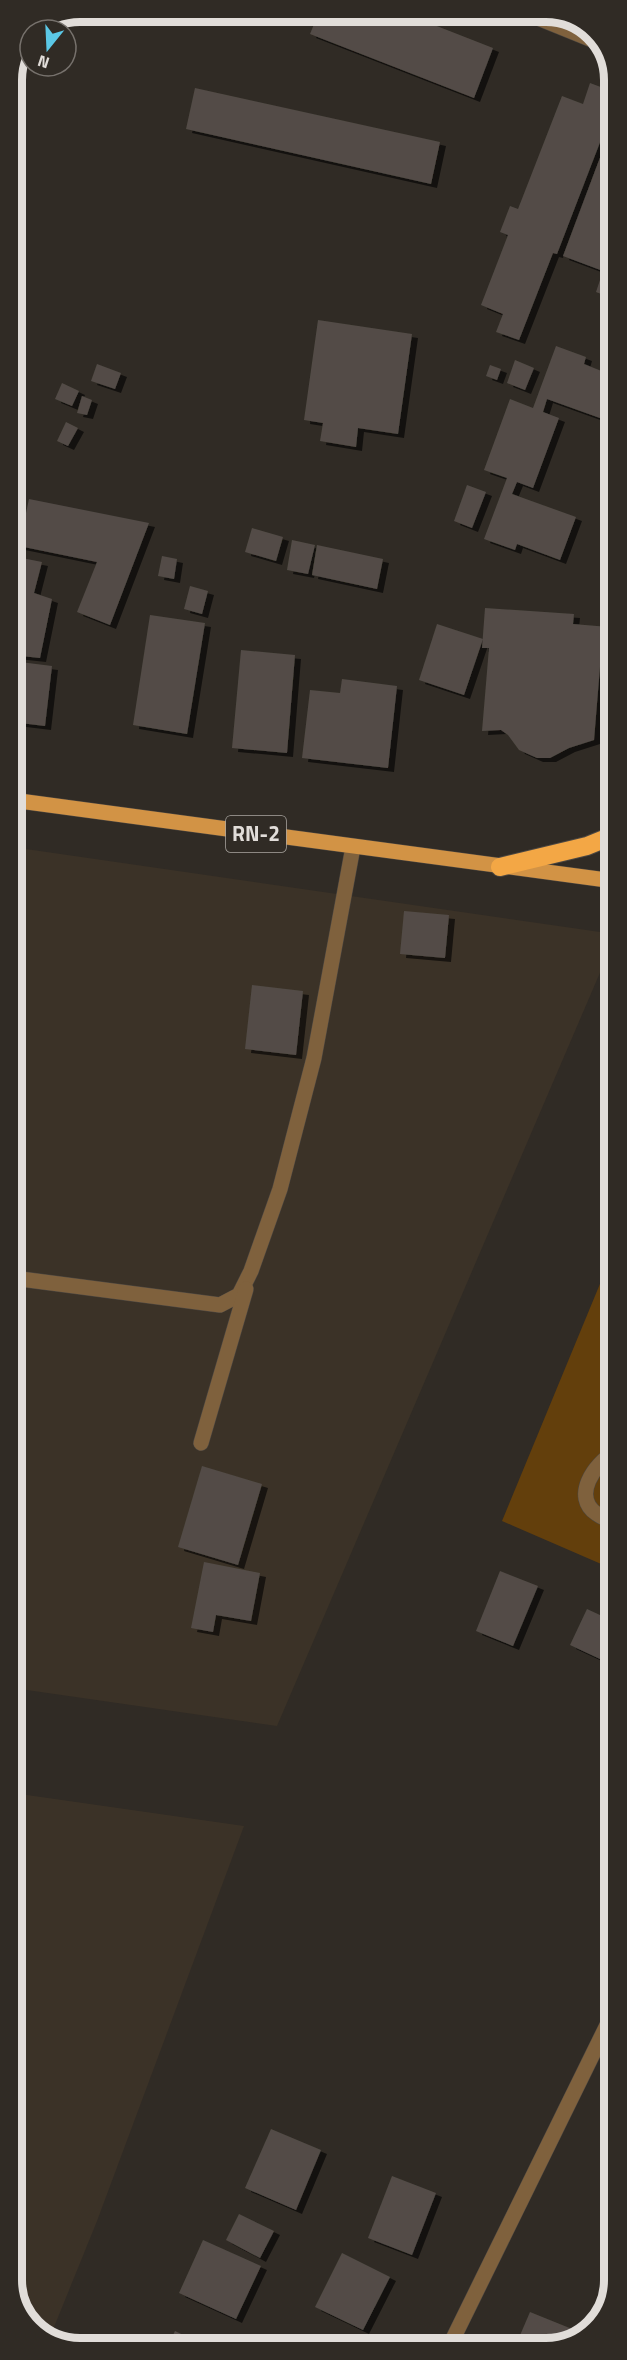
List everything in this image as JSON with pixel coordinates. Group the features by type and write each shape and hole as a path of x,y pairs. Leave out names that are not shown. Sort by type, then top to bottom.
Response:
{"highway":[{"path":"500,867 587,846 604,839"}],"main road":[{"name":"RN-2","path":"22,801 604,880"}],"street":[{"path":"553,23 584,36"},
{"path":"201,1443 251,1271 280,1189 314,1058 353,847"},
{"path":"22,1279 220,1305 239,1295 251,1271"},
{"path":"604,1460 599,1463 587,1482 586,1500 595,1514 604,1518"},
{"path":"454,2338 604,2031"}],"shaded area":[{"path":"22,848 604,933 604,963 277,1726 22,1689"},
{"path":"604,1274 604,1565 502,1521"},
{"path":"22,1794 244,1826 97,2221 53,2330 42,2323 30,2308 22,2279"}],"building":[{"path":"315,22 428,23 493,48 474,98 310,34"},
{"path":"590,83 604,88 604,132 557,254 553,253 519,340 496,332 503,314 481,305 508,235 500,232 510,206 518,209 562,96 583,104"},
{"path":"195,88 440,142 431,184 186,129"},
{"path":"604,147 604,295 596,292 603,271 563,256"},
{"path":"318,320 412,334 398,434 358,428 356,447 320,441 323,423 304,420"},
{"path":"556,346 586,357 584,364 604,372 604,419 547,399 543,412 559,418 533,488 517,482 512,494 576,517 560,560 517,544 515,550 484,539 507,478 484,470 510,399 533,408"},
{"path":"515,360 534,368 525,390 507,383"},
{"path":"97,364 121,373 115,389 91,381"},
{"path":"490,365 501,369 497,380 486,376"},
{"path":"62,383 79,391 72,406 55,399"},
{"path":"82,396 92,400 87,415 77,413"},
{"path":"66,422 78,428 68,446 57,441"},
{"path":"467,485 486,492 472,528 454,521"},
{"path":"29,499 149,523 110,625 77,612 97,562 22,547 22,532"},
{"path":"252,528 283,537 276,561 245,552"},
{"path":"292,540 315,545 308,574 287,570"},
{"path":"317,545 383,559 377,589 312,575"},
{"path":"162,556 177,559 174,579 158,576"},
{"path":"22,558 42,562 34,593 52,599 40,658 22,656"},
{"path":"190,586 208,591 202,614 184,609"},
{"path":"485,608 574,614 573,624 604,627 604,668 600,667 594,740 569,748 550,758 537,758 519,750 508,735 501,730 482,731 489,648 482,648"},
{"path":"150,615 205,623 187,734 133,725"},
{"path":"437,624 483,639 464,695 419,680"},
{"path":"241,650 295,655 287,753 232,748"},
{"path":"22,662 52,666 45,726 22,723"},
{"path":"342,679 397,686 388,768 302,758 310,690 340,693"},
{"path":"404,911 449,915 445,958 400,954"},
{"path":"252,985 303,991 296,1055 245,1049"},
{"path":"202,1466 262,1484 238,1565 178,1547"},
{"path":"204,1562 260,1573 251,1621 216,1615 213,1632 191,1628"},
{"path":"500,1571 538,1586 513,1646 476,1631"},
{"path":"587,1609 604,1617 604,1661 570,1645"},
{"path":"271,2129 321,2150 296,2210 245,2188"},
{"path":"392,2176 436,2193 412,2255 368,2238"},
{"path":"239,2214 274,2231 260,2258 226,2240"},
{"path":"203,2240 261,2266 236,2319 179,2293"},
{"path":"342,2253 390,2277 363,2330 315,2307"},
{"path":"530,2312 575,2330 546,2338 519,2338"},
{"path":"175,2331 188,2337 172,2337"}]}
